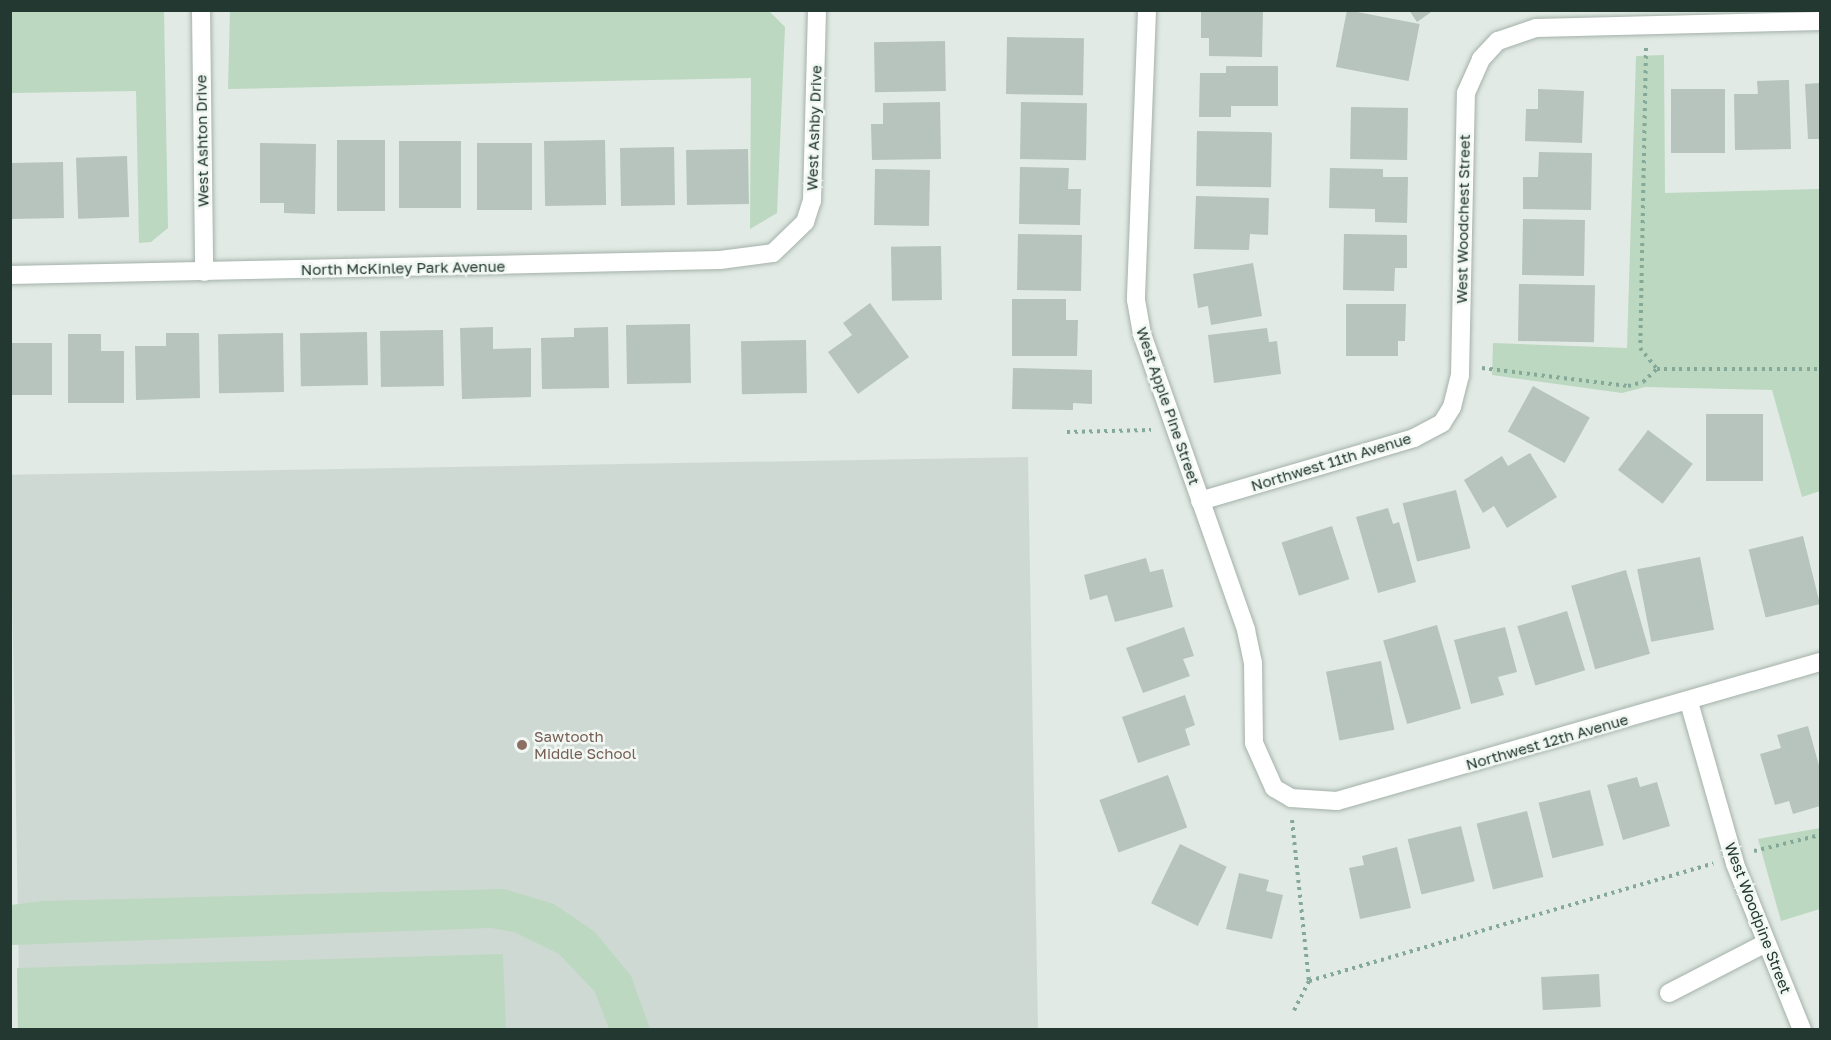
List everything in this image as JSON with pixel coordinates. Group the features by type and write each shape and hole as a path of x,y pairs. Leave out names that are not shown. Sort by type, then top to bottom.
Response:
{"street":[{"name":"West Ashton Drive","path":"201,10 204,272"},
{"name":"West Ashby Drive","path":"791,240 812,201 817,10"},
{"name":"West Apple Pine Street","path":"1147,10 1136,300 1142,334 1246,630 1253,662 1254,743 1274,788"},
{"path":"1646,25 1821,21"},
{"name":"West Woodchest Street","path":"1452,407 1460,366 1466,93 1481,59 1498,41 1536,28 1646,25"},
{"name":"North McKinley Park Avenue","path":"10,274 204,272 750,259 791,240"},
{"name":"Northwest 11th Avenue","path":"1200,501 1414,438 1442,423 1452,407"},
{"name":"Northwest 12th Avenue","path":"1274,788 1291,798 1337,801 1689,702 1821,662"},
{"name":"West Woodpine Street","path":"1689,702 1733,858 1764,944 1802,1029"},
{"path":"1669,993 1764,944"}],"path":[{"path":"1646,25 1638,334 1640,348 1657,369"},
{"path":"1460,366 1628,386 1643,382 1657,369 1821,369"},
{"path":"1067,432 1176,429"},
{"path":"1291,798 1309,981 1294,1010"},
{"path":"1309,981 1733,858 1821,835"}],"shaded area":[{"name":"Sawtooth Middle School","path":"1028,457 1038,1029 20,1030 10,475"}],"green space":[{"path":"230,10 769,11 785,27 777,213 750,229 751,78 228,89"},
{"path":"10,11 164,11 168,228 151,242 139,243 136,91 11,93"},
{"path":"1664,55 1665,193 1820,189 1820,491 1802,497 1772,390 1645,387 1622,393 1492,375 1493,343 1627,348 1636,56"},
{"path":"1820,828 1820,909 1781,921 1758,839"},
{"path":"504,889 554,904 595,932 631,976 650,1029 609,1029 595,992 559,954 514,932 491,928 11,945 11,905 43,901"},
{"path":"503,954 506,1029 18,1029 17,968"}],"building":[{"path":"1201,10 1263,10 1262,57 1209,56 1209,38 1201,38"},
{"path":"1347,10 1420,24 1409,81 1336,67"},
{"path":"1409,10 1434,10 1417,22"},
{"path":"1007,37 1084,38 1083,95 1006,94"},
{"path":"945,41 946,91 875,92 874,42"},
{"path":"1226,66 1278,66 1278,106 1231,106 1231,117 1199,117 1200,73 1226,73"},
{"path":"1789,80 1791,149 1735,150 1734,94 1758,94 1757,81"},
{"path":"1820,83 1820,139 1808,139 1805,84"},
{"path":"1538,89 1584,91 1582,143 1525,141 1526,109 1538,109"},
{"path":"1671,89 1725,89 1725,153 1671,153"},
{"path":"940,102 941,159 872,160 871,124 883,124 883,103"},
{"path":"1021,102 1087,103 1086,160 1020,159"},
{"path":"1351,107 1408,108 1407,160 1350,159"},
{"path":"1197,131 1272,132 1271,187 1196,186"},
{"path":"337,140 385,140 385,211 337,211"},
{"path":"605,140 606,205 545,206 544,141"},
{"path":"399,141 461,141 461,208 399,208"},
{"path":"260,143 316,144 315,214 284,213 284,203 260,203"},
{"path":"477,143 532,143 532,210 477,210"},
{"path":"674,147 675,205 621,206 620,148"},
{"path":"748,149 749,204 687,205 686,150"},
{"path":"1539,152 1592,153 1591,210 1523,209 1523,177 1538,177"},
{"path":"127,156 129,217 78,219 76,158"},
{"path":"63,162 64,218 11,219 10,163"},
{"path":"1020,167 1069,168 1068,189 1081,189 1080,225 1019,224"},
{"path":"1330,168 1383,169 1383,177 1408,177 1407,223 1375,222 1375,209 1329,208"},
{"path":"875,169 930,170 929,226 874,225"},
{"path":"1196,196 1269,198 1268,235 1250,234 1249,250 1194,249"},
{"path":"1523,219 1585,220 1584,276 1522,275"},
{"path":"1018,234 1082,235 1081,291 1017,290"},
{"path":"1344,234 1407,235 1407,268 1395,268 1394,291 1343,290"},
{"path":"941,246 942,300 892,301 891,247"},
{"path":"1253,263 1262,316 1211,325 1208,306 1198,308 1193,274"},
{"path":"1519,284 1595,285 1594,342 1518,341"},
{"path":"1012,299 1066,299 1066,320 1078,320 1077,356 1012,356"},
{"path":"870,303 909,357 858,394 828,352 852,335 843,323"},
{"path":"1346,304 1406,304 1405,341 1398,341 1398,356 1346,356"},
{"path":"690,324 691,383 627,384 626,325"},
{"path":"493,327 493,349 531,348 531,397 462,399 460,328"},
{"path":"608,327 609,388 542,389 541,338 574,337 574,328"},
{"path":"1267,328 1269,342 1277,341 1281,374 1214,383 1208,335"},
{"path":"443,330 444,386 381,387 380,331"},
{"path":"367,332 368,385 301,386 300,333"},
{"path":"166,333 199,333 200,398 136,400 135,346 166,346"},
{"path":"283,333 284,392 219,393 218,334"},
{"path":"68,334 101,334 101,351 124,351 124,403 68,403"},
{"path":"806,340 807,393 742,394 741,341"},
{"path":"10,343 52,343 52,395 10,395"},
{"path":"1013,368 1092,370 1092,404 1073,403 1073,410 1012,409"},
{"path":"1533,386 1590,418 1565,463 1508,431"},
{"path":"1706,414 1763,414 1763,481 1706,481"},
{"path":"1648,430 1693,464 1663,504 1618,470"},
{"path":"1530,453 1557,497 1507,528 1494,506 1483,513 1464,480 1502,456 1508,466"},
{"path":"1456,490 1471,548 1417,562 1403,503"},
{"path":"1388,508 1393,524 1399,522 1416,582 1378,593 1356,517"},
{"path":"1332,526 1349,579 1299,596 1282,542"},
{"path":"1803,536 1820,604 1766,617 1749,550"},
{"path":"1700,557 1714,630 1651,642 1637,569"},
{"path":"1146,558 1150,572 1163,569 1173,607 1115,622 1107,595 1090,600 1084,575"},
{"path":"1626,570 1650,654 1595,669 1571,586"},
{"path":"1567,611 1585,670 1535,685 1517,626"},
{"path":"1437,625 1461,709 1407,724 1383,640"},
{"path":"1184,627 1194,656 1183,659 1190,676 1143,693 1126,648"},
{"path":"1505,627 1517,672 1498,677 1504,695 1471,704 1454,640"},
{"path":"1381,661 1394,730 1339,740 1326,672"},
{"path":"1185,695 1195,725 1185,729 1190,745 1138,763 1122,717"},
{"path":"1808,726 1820,769 1820,806 1793,814 1789,801 1775,805 1760,754 1781,748 1777,735"},
{"path":"1168,775 1187,828 1119,853 1099,800"},
{"path":"1637,777 1640,787 1657,782 1670,826 1623,840 1607,785"},
{"path":"1590,790 1604,845 1552,858 1539,803"},
{"path":"1527,811 1543,877 1493,890 1477,824"},
{"path":"1461,826 1475,881 1421,895 1408,839"},
{"path":"1180,844 1227,867 1198,926 1151,903"},
{"path":"1397,847 1411,908 1360,919 1349,868 1364,865 1362,856"},
{"path":"1239,873 1269,880 1266,891 1283,895 1272,939 1226,929"},
{"path":"1599,974 1601,1007 1543,1010 1541,977"}],"place":[{"name":"Sawtooth Middle School","path":"522,745"}]}
